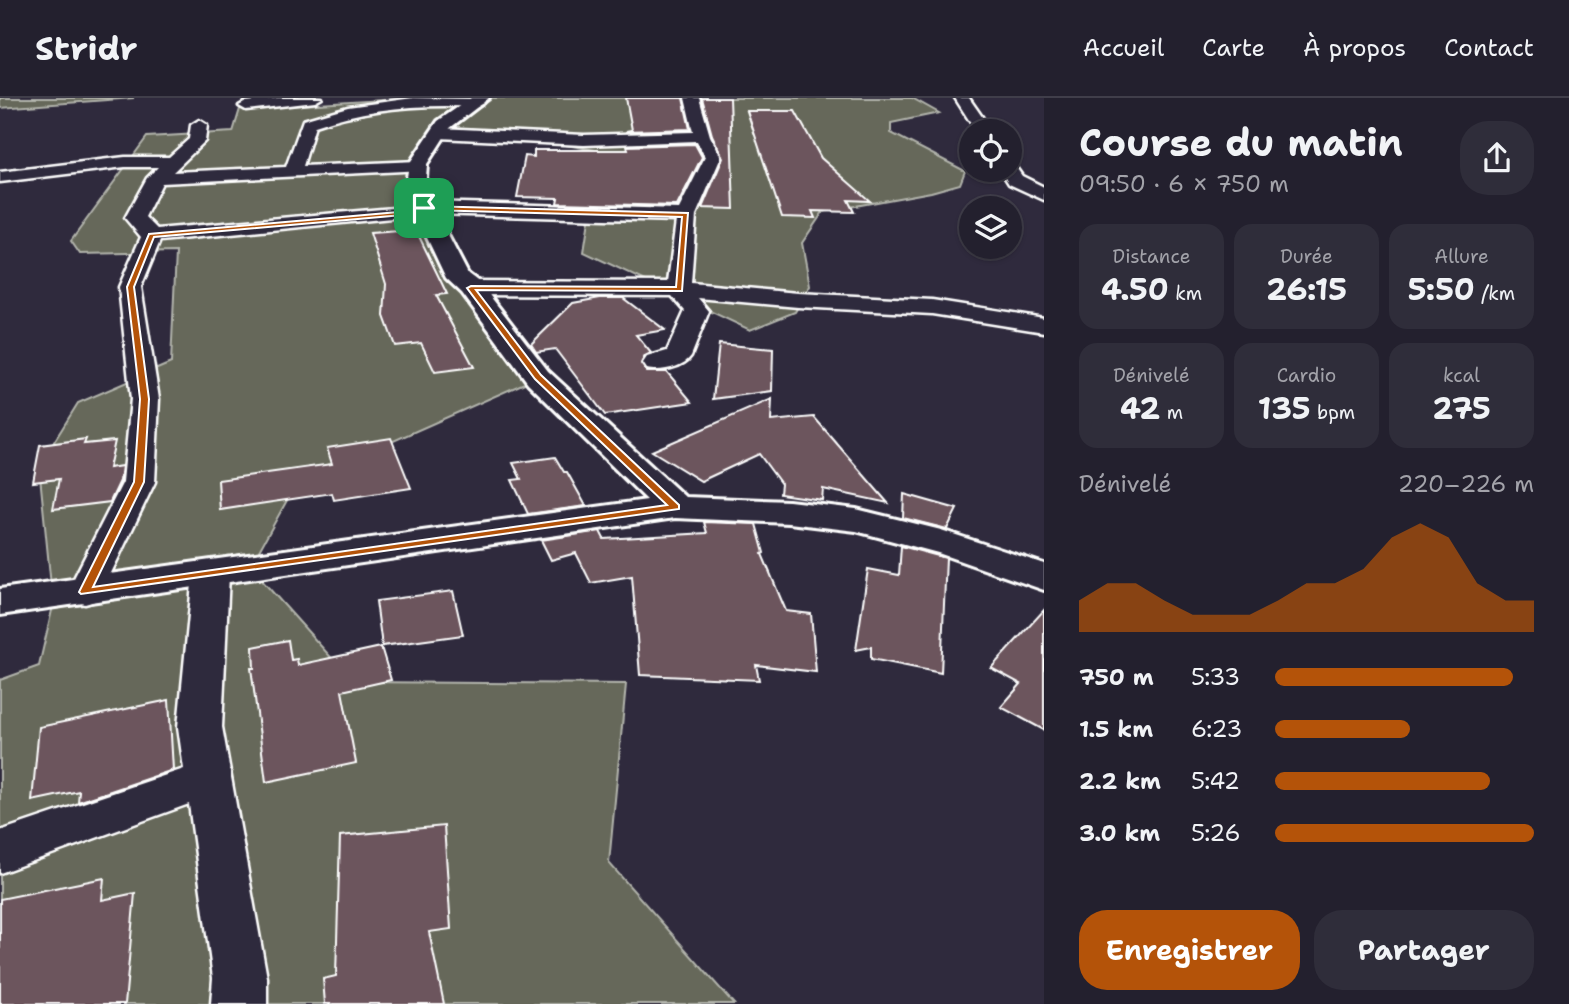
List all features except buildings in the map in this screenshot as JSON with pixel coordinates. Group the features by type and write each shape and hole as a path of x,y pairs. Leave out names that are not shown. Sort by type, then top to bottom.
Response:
{"street":[{"path":"246,106 315,98"},
{"path":"656,363 678,356 697,311 679,289 686,215 713,157 702,136 692,98"},
{"path":"962,98 976,119"},
{"path":"479,101 444,125 418,166 415,191 458,278 471,288 538,377 675,507"},
{"path":"293,172 308,123 333,113 418,103 479,101"},
{"path":"152,236 135,218 164,170 197,141 199,125"},
{"path":"439,133 584,140 702,136"},
{"path":"0,177 125,162 164,170 293,172 418,166"},
{"path":"1020,182 1044,194"},
{"path":"152,236 424,209 686,215"},
{"path":"85,592 139,482 145,399 130,287 152,236"},
{"path":"471,288 679,289 798,300 932,307 1044,325"},
{"path":"0,602 675,507 776,512 855,520 958,546 1044,578"},
{"path":"211,574 200,727 240,978 239,1004"},
{"path":"0,852 208,779"}],"green space":[{"path":"0,98 134,98 0,108"},
{"path":"415,98 476,103 479,98 912,98 939,113 891,123 891,133 959,168 960,184 823,212 802,243 810,286 795,312 750,330 584,252 589,220 614,153 444,125 415,191 458,278 538,377 296,484 250,567 353,682 626,684 609,863 734,1004 0,1004 0,680 39,666 53,606 39,466 78,403 171,363 176,252 80,254 71,241 147,137 233,132 240,109"}],"route":[{"path":"424,208 605,215 686,215 679,289 505,286 471,288 538,377 675,507 85,592 139,482 145,399 130,287 152,236 359,218 425,211 424,208"}]}
